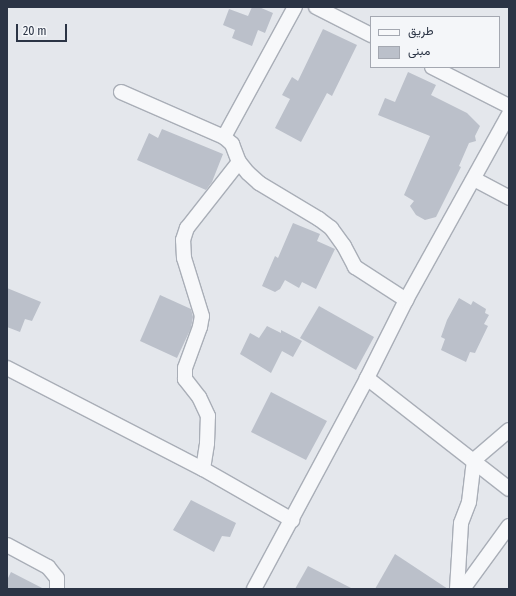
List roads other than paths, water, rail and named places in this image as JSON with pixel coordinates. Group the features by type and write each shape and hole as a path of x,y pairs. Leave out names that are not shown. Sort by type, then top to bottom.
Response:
{"street":[{"path":"224,137 295,7"},
{"path":"316,7 370,34"},
{"path":"434,68 509,106"},
{"path":"122,92 224,137 232,144 240,162 259,183 319,219 331,228 344,246 355,267 406,300"},
{"path":"254,589 367,378 406,300 509,114"},
{"path":"202,469 207,443 208,416 199,397 185,379 185,368 200,327 202,316 184,258 183,240 188,228 240,162"},
{"path":"474,179 509,198"},
{"path":"7,368 202,469 292,520"},
{"path":"367,378 474,460 509,489"},
{"path":"457,589 461,523 469,502 474,460 509,430"},
{"path":"463,589 509,526"},
{"path":"7,545 48,567 57,578 57,589"}]}
